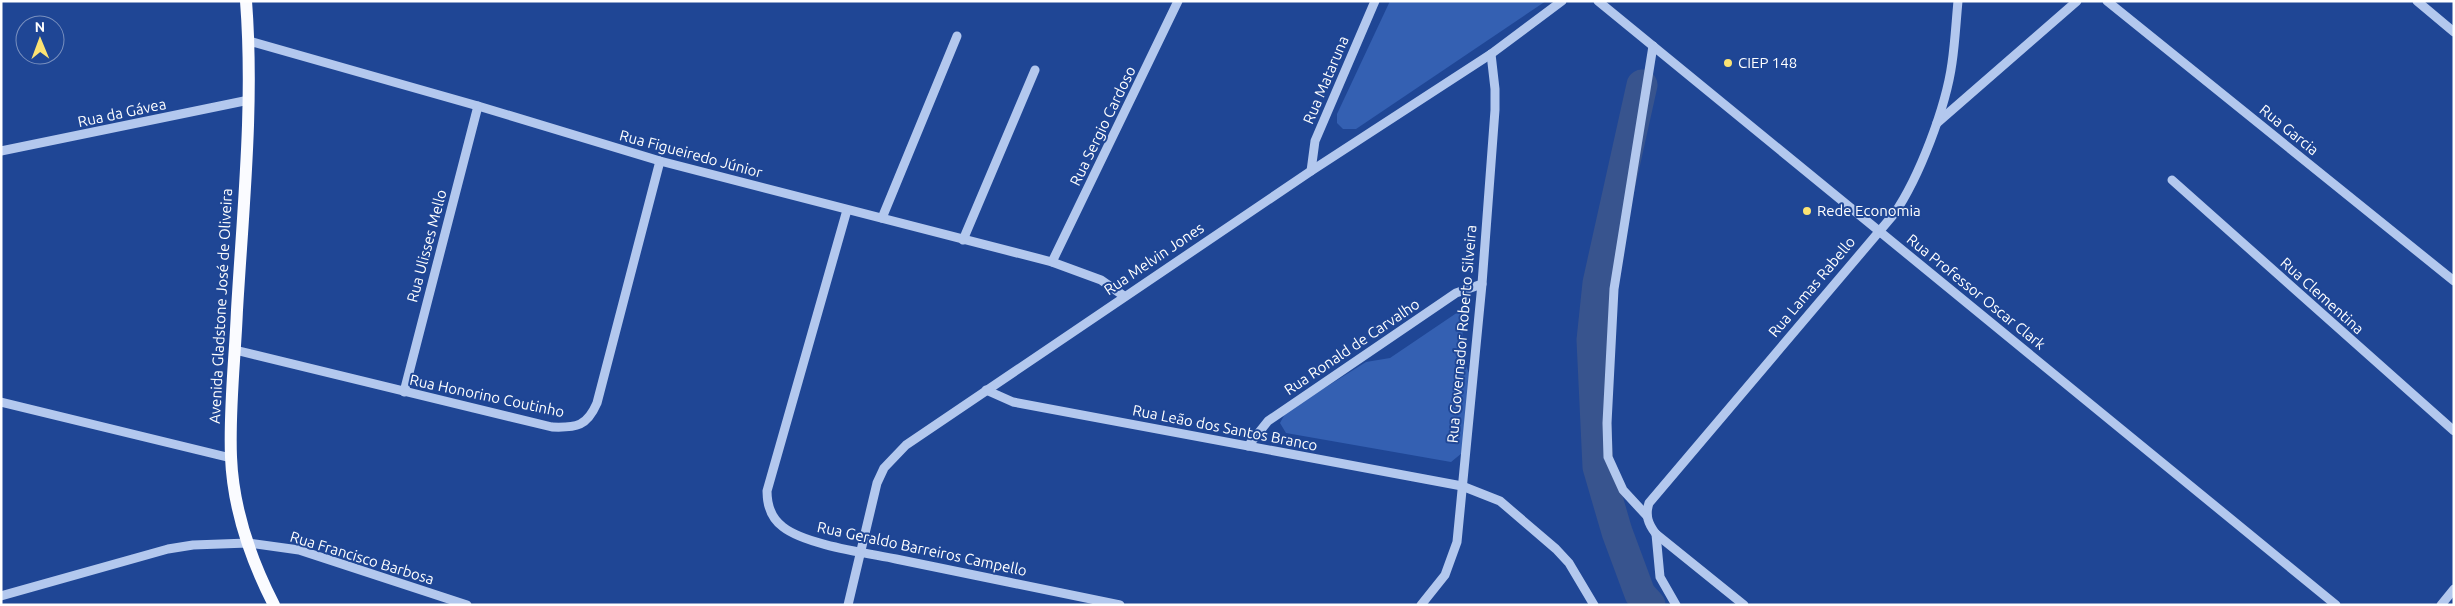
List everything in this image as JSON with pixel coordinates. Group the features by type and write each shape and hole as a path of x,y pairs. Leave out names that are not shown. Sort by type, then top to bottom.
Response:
{"main road":[{"name":"Avenida Gladstone José de Oliveira","path":"246,1 249,42 249,100 231,400 231,458 235,496 248,543 272,604"}],"street":[{"name":"Rua Sergio Cardoso","path":"1052,262 1178,1"},
{"name":"Rua Mataruna","path":"1311,171 1312,147 1375,1"},
{"name":"Rua Melvin Jones","path":"848,605 877,484 884,468 906,445 1311,171 1491,54 1562,1"},
{"name":"Rua Professor Oscar Clark","path":"1598,1 2336,605"},
{"name":"Rua Lamas Rabello","path":"1647,516 1649,503 1906,196 1918,172 1935,125 1952,65 1958,1"},
{"path":"1935,125 2077,1"},
{"name":"Rua Garcia","path":"2107,1 2454,281"},
{"path":"2417,1 2454,32"},
{"path":"882,218 958,36"},
{"name":"Rua Figueiredo Júnior","path":"249,42 478,106 660,162 1052,262 1101,280 1124,296"},
{"path":"1652,46 1614,288 1607,423 1608,457 1624,490 1647,516 1648,523 1656,534 1744,605"},
{"name":"Rua Governador Roberto Silveira","path":"1421,605 1445,575 1457,542 1482,284 1494,110 1491,54"},
{"path":"963,240 1035,70"},
{"name":"Rua da Gávea","path":"1,151 249,100"},
{"name":"Rua Ulisses Mello","path":"404,392 478,106"},
{"name":"Rua Honorino Coutinho","path":"235,350 552,427 569,428 587,420 597,403 660,162"},
{"name":"Rua Clementina","path":"2172,180 2454,431"},
{"name":"Rua Geraldo Barreiros Campello","path":"847,210 767,491 767,504 771,515 783,527 798,536 860,552 1120,605"},
{"name":"Rua Ronald de Carvalho","path":"1248,446 1268,421 1456,293 1482,284"},
{"name":"Rua Leão dos Santos Branco","path":"986,390 1013,402 1462,486 1500,501 1556,549 1569,563 1594,605"},
{"path":"1,402 231,458"},
{"path":"1656,534 1660,577 1676,605"},
{"name":"Rua Francisco Barbosa","path":"1,596 168,549 193,545 248,543 299,550 467,605"},
{"path":"2441,605 2454,589"}],"shaded area":[{"path":"1390,1 1546,1 1356,129 1343,129 1337,123 1337,114"},
{"path":"1461,310 1464,312 1461,355 1470,375 1462,453 1451,462 1286,433 1280,423 1286,412 1366,362 1390,358"}],"waterway":[{"path":"1642,85 1598,283 1592,340 1598,467 1617,532 1640,594 1650,605"}],"place":[{"name":"CIEP 148","path":"1728,63"},
{"name":"Rede Economia","path":"1807,211"}]}
